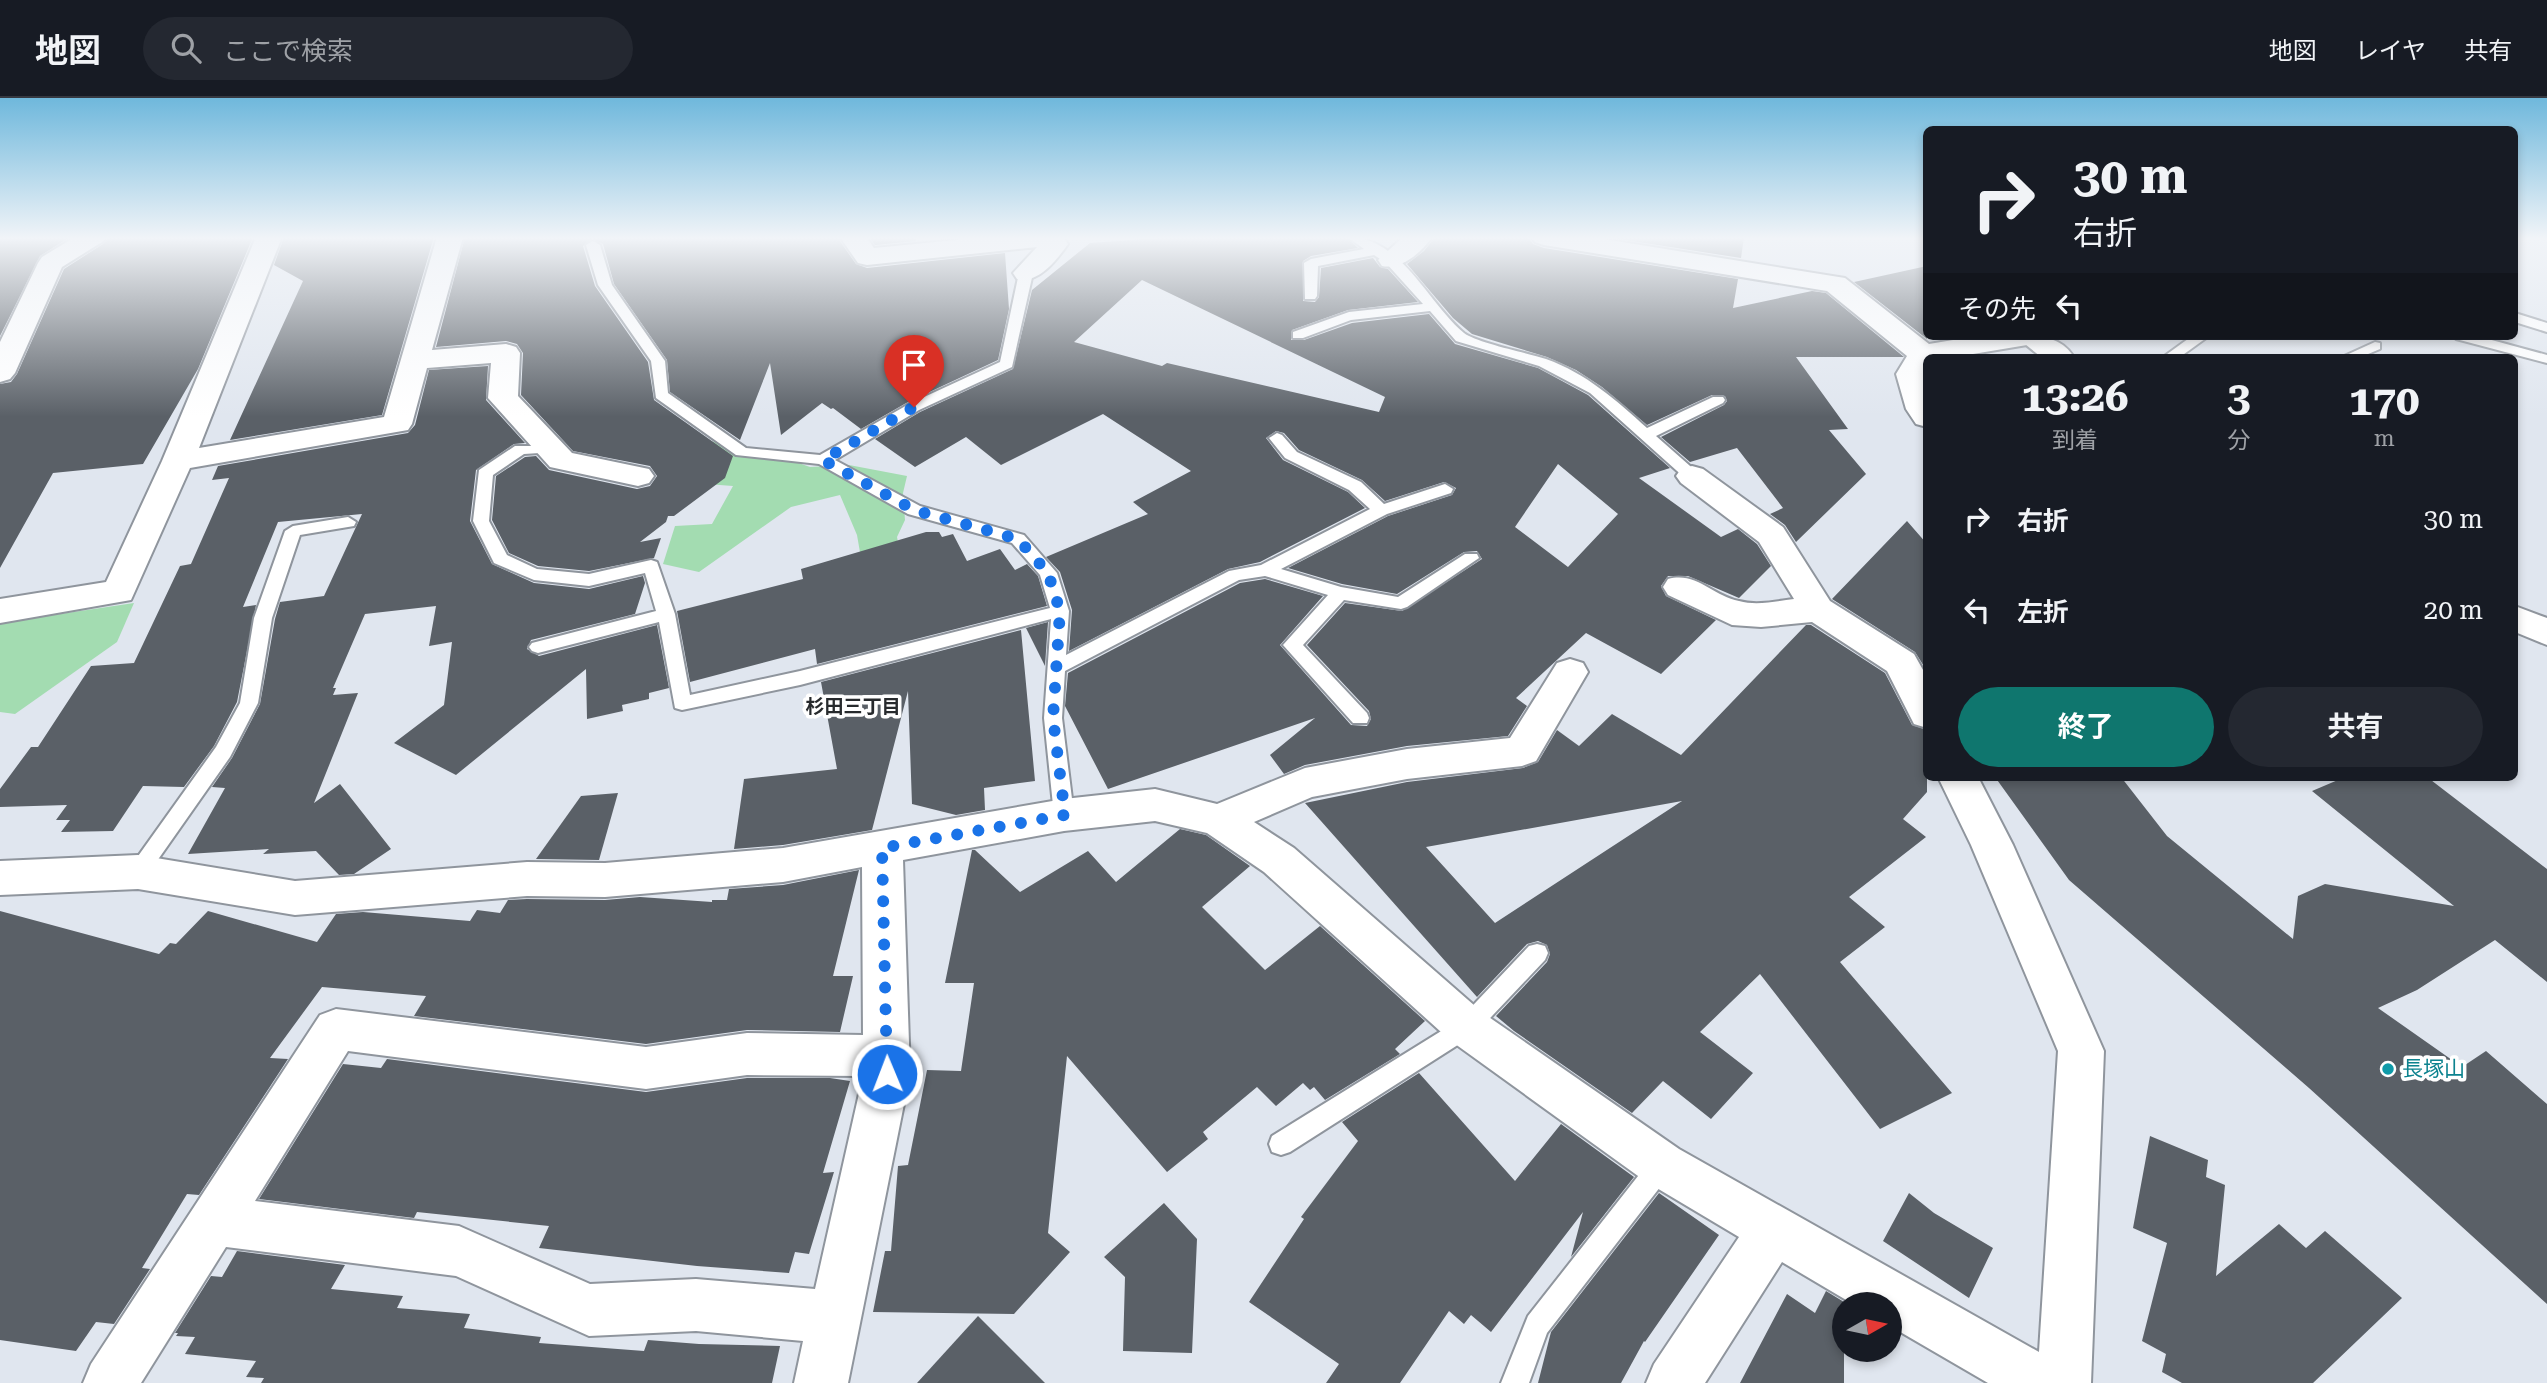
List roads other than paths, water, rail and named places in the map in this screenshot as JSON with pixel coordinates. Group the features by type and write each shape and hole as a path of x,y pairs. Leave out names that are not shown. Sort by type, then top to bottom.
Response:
{"street":[{"path":"0,373 35,297"},
{"path":"0,611 119,592 178,461 245,297"},
{"path":"178,461 397,424 434,297"},
{"path":"1851,297 1923,354 2005,340"},
{"path":"2034,340 2055,354"},
{"path":"417,360 506,353 503,398 561,460 638,476"},
{"path":"1923,354 1911,374 1923,412"},
{"path":"1692,476 1771,535 1818,610 1901,663 1923,706"},
{"path":"1681,587 1732,613 1761,615 1818,610"},
{"path":"2518,619 2547,633"},
{"path":"1219,820 1305,783 1407,764 1522,751 1570,672"},
{"path":"1960,781 1992,845 2081,1051 2064,1383"},
{"path":"0,878 138,872 295,898 527,879 605,880 769,866 1065,815 1155,804 1219,820 1279,860 1467,1027 1662,1165 2040,1383"},
{"path":"821,1383 887,1074 882,848"},
{"path":"110,1383 336,1029 646,1068 747,1054 887,1056"},
{"path":"214,1221 459,1251 589,1310 696,1305 835,1317"},
{"path":"1673,1383 1774,1229"}],"lane":[{"path":"613,297 658,361 661,395 742,452 823,460 914,510 1018,539 1048,573 1060,611 1053,718 1065,815"},
{"path":"823,460 914,407 1007,364 1021,297"},
{"path":"1421,297 1461,338 1545,363 1595,390 1692,476"},
{"path":"1298,335 1349,316 1431,307"},
{"path":"2518,318 2547,328"},
{"path":"2175,354 2196,340"},
{"path":"2475,340 2547,359"},
{"path":"2355,354 2375,346"},
{"path":"1644,436 1718,401"},
{"path":"1277,438 1292,455 1355,486 1381,510"},
{"path":"550,449 522,449 485,473 481,522 500,559 534,574 589,580 651,566 666,614 682,703 800,678 1060,611"},
{"path":"1056,668 1235,575 1265,570 1381,510 1445,489"},
{"path":"138,872 223,752 249,703 263,618 293,531 348,523"},
{"path":"1265,570 1340,593 1401,603 1471,558"},
{"path":"1340,593 1292,645 1360,718"},
{"path":"538,647 666,614"},
{"path":"1281,1144 1467,1027 1537,953"},
{"path":"1515,1383 1537,1325 1662,1165"}],"place":[{"name":"長塚山","path":"2388,1069"}],"district":[{"name":"杉田三丁目","path":"853,706"}]}
